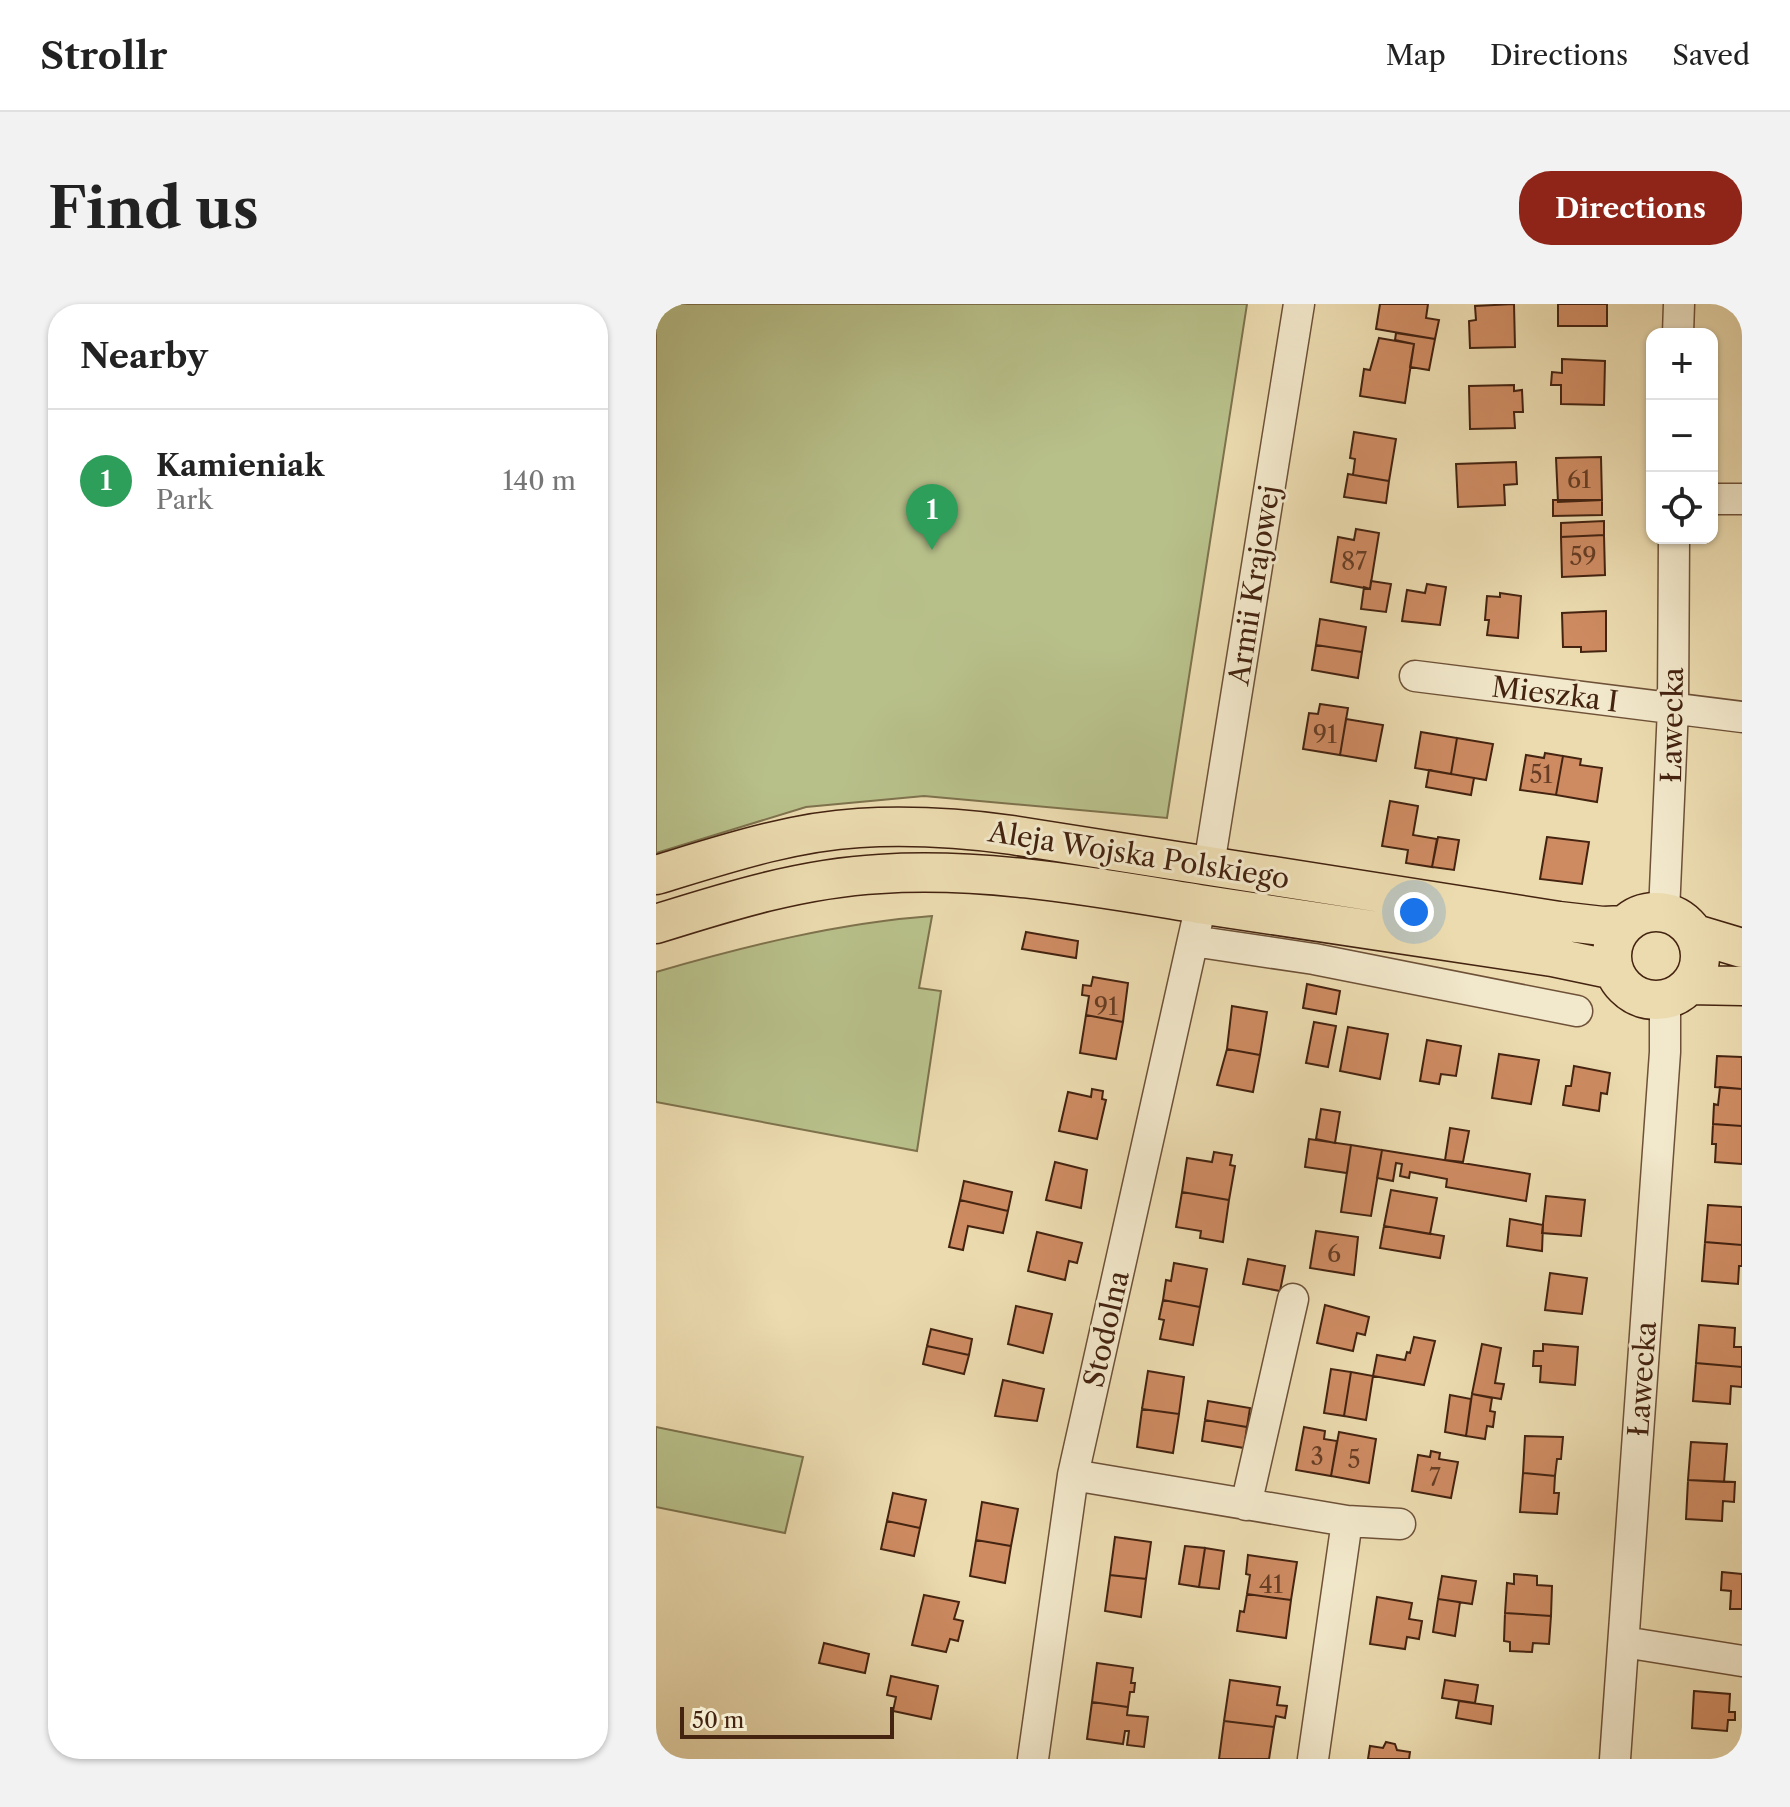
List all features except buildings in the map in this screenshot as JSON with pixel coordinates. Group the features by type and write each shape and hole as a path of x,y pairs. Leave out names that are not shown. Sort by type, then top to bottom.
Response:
{"main road":[{"name":"Aleja Wojska Polskiego","path":"656,875 773,842 858,828 974,830 1559,921 1624,925"},
{"name":"Aleja Wojska Polskiego","path":"656,924 790,886 882,873 994,877 1101,888 1552,957 1614,970"},
{"path":"1677,992 1700,961 1700,947 1695,934 1682,920 1664,912 1636,916 1624,925 1615,938 1611,954 1614,970 1622,984 1634,995 1649,1000 1677,992 1742,986"},
{"path":"1695,934 1742,948"}],"street":[{"name":"Armii Krajowej","path":"1209,865 1299,304"},
{"path":"1678,328 1679,304"},
{"path":"1718,499 1742,499"},
{"name":"Ławecka","path":"1664,912 1673,708 1674,544"},
{"name":"Mieszka I","path":"1415,676 1742,717"},
{"name":"Stodolna","path":"1033,1759 1073,1475 1201,904"},
{"path":"1193,941 1314,959 1577,1011"},
{"name":"Ławecka","path":"1615,1759 1664,1068 1677,992"},
{"path":"1246,1505 1293,1299"},
{"path":"1073,1475 1347,1521 1400,1524"},
{"path":"1313,1759 1347,1521"},
{"path":"1624,1642 1742,1661"}],"green space":[{"path":"656,304 1247,304 1167,818 924,796 806,807 656,853"},
{"path":"932,916 919,988 941,991 917,1151 656,1102 656,972 792,937 862,924"},
{"path":"656,1427 803,1457 785,1533 656,1507"}],"place":[{"name":"Kamieniak","path":"932,550"}]}
